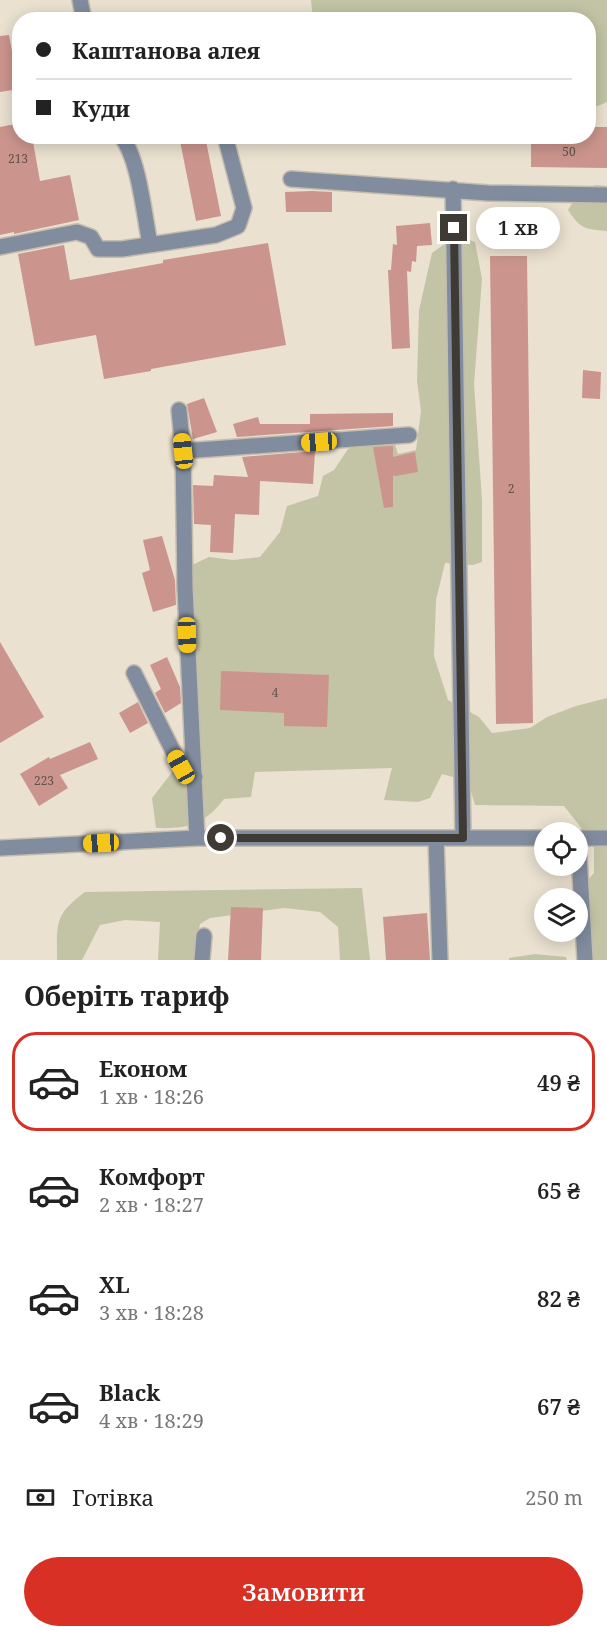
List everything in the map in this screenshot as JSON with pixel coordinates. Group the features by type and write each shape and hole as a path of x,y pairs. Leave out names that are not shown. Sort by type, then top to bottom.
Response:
{"street":[{"path":"127,144 136,174 150,244"},
{"path":"0,247 77,231 91,237 98,249 122,249 216,235 238,226 244,208 227,144"},
{"path":"291,179 488,193 607,195"},
{"path":"453,189 463,838"},
{"path":"178,410 183,451 185,588 197,838"},
{"path":"183,451 409,435"},
{"path":"134,673 181,767 195,777"},
{"path":"0,848 197,838 534,838"},
{"path":"436,838 440,960"},
{"path":"588,838 607,838"},
{"path":"580,876 585,960"},
{"path":"202,960 204,936"}],"green space":[{"path":"311,0 607,0 607,102 596,107 596,12 312,12"},
{"path":"595,185 607,186 607,231 584,227 568,210 573,202"},
{"path":"467,239 475,242 482,279 474,384 482,500 482,562 473,565 445,563 436,600 434,656 448,700 479,717 492,733 530,728 547,717 607,698 607,960 593,960 580,942 588,942 588,888 581,888 594,873 594,844 588,836 588,822 577,822 564,806 475,805 468,781 442,774 430,798 418,802 384,800 392,768 255,772 251,797 224,799 209,815 195,824 177,828 156,828 152,798 188,752 190,566 209,557 233,560 260,557 280,532 287,506 318,496 323,476 334,470 348,449 373,439 394,441 398,454 416,450 421,411 417,381 419,310 432,253 443,245"},
{"path":"362,888 370,960 340,960 338,927 320,912 284,908 210,918 200,924 194,960 158,960 160,922 125,920 100,925 82,960 57,960 59,921 68,907 85,892"},
{"path":"535,954 566,957 567,960 509,960 509,958"}],"building":[{"path":"9,35 12,51 12,90 0,92 0,36"},
{"path":"12,125 12,144 33,144 40,181 70,175 79,220 0,235 0,127"},
{"path":"596,127 607,127 607,168 531,167 531,144 596,144"},
{"path":"181,144 207,144 221,216 196,221"},
{"path":"285,192 332,192 332,212 286,212"},
{"path":"430,223 432,245 417,246 416,262 412,261 411,272 407,271 410,348 392,349 388,270 391,270 393,244 397,245 396,226"},
{"path":"268,243 286,345 104,379 96,335 35,346 18,254 64,245 70,280 163,263 163,260"},
{"path":"490,256 527,256 533,723 496,724"},
{"path":"583,370 601,372 600,399 582,398"},
{"path":"204,398 217,432 193,439 187,404"},
{"path":"393,413 393,426 237,437 233,424 258,417 260,424 310,424 310,414"},
{"path":"393,446 393,457 415,452 418,472 393,475 393,507 384,508 373,447"},
{"path":"315,451 313,484 260,481 259,515 235,514 233,553 210,552 211,525 194,524 193,485 213,486 214,475 248,477 242,457"},
{"path":"162,536 175,580 176,605 153,612 142,573 150,570 143,540"},
{"path":"0,642 44,717 0,743"},
{"path":"167,657 180,687 181,703 165,713 155,693 161,689 150,665"},
{"path":"221,671 329,675 327,727 284,726 284,713 220,710"},
{"path":"138,702 148,723 130,733 119,713"},
{"path":"90,742 98,759 60,775 68,788 39,806 20,774 49,757 50,759"},
{"path":"231,907 263,908 261,960 228,960"},
{"path":"427,913 430,960 386,960 383,917"}],"route":[{"path":"221,838 463,838 454,228"}]}
